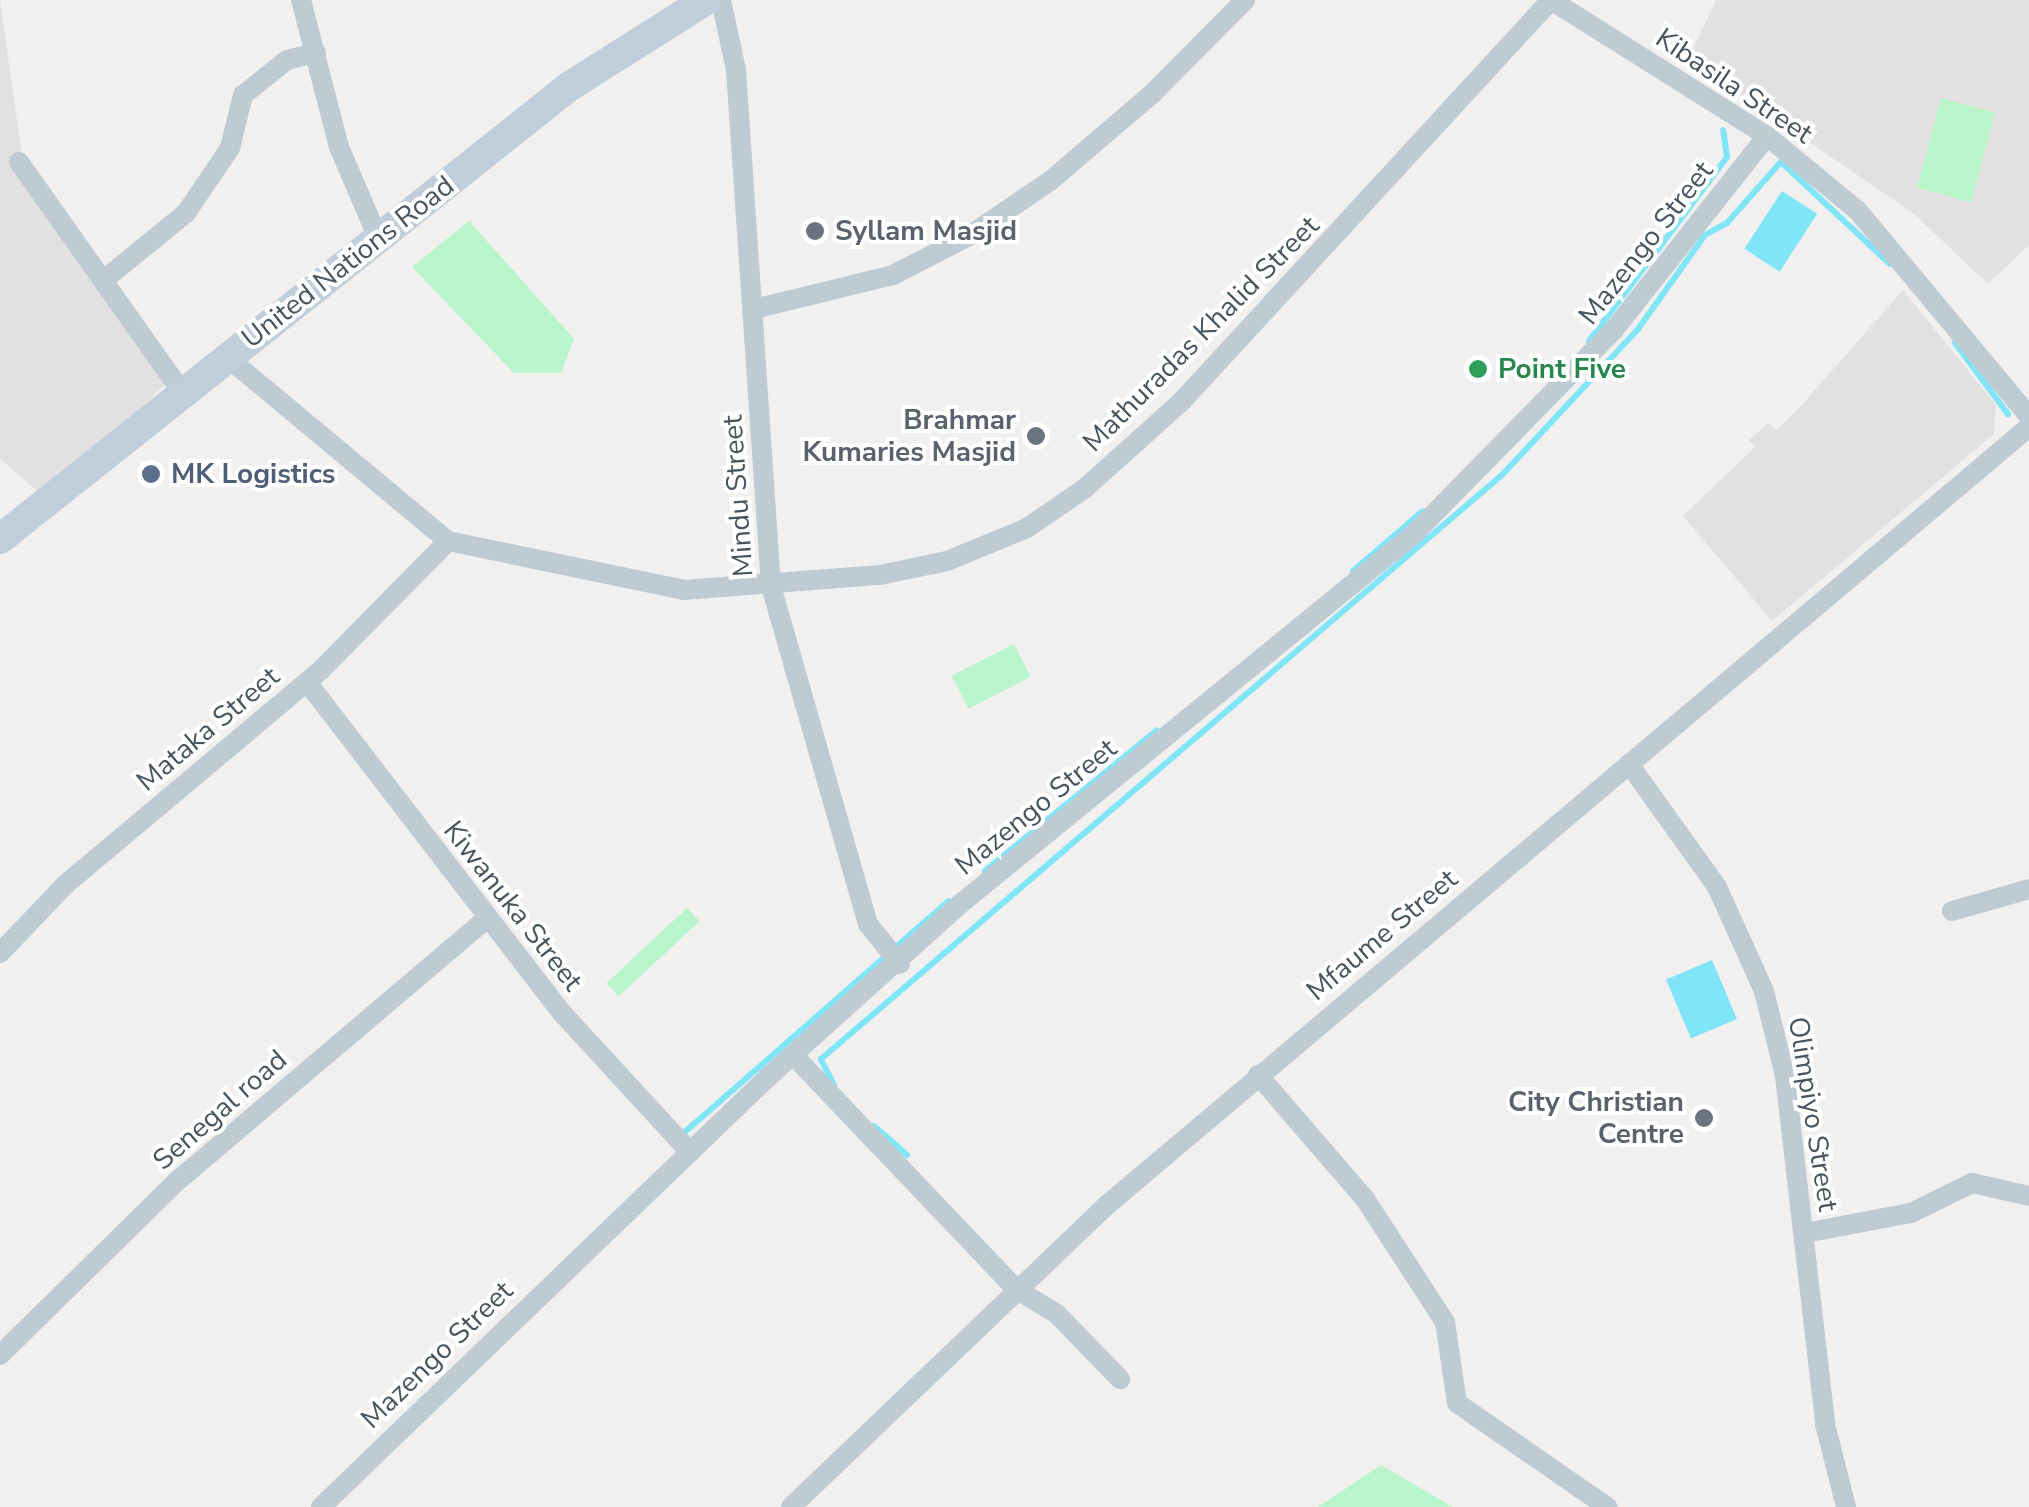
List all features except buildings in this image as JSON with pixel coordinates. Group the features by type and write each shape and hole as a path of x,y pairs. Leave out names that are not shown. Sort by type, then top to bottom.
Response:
{"street":[{"path":"301,0 339,146 378,238"},
{"name":"United Nations Road","path":"0,539 570,86 706,0"},
{"name":"Mindu Street","path":"720,0 736,70 771,586 868,924 900,964"},
{"path":"754,309 893,275 969,236 1050,182 1154,94 1244,0"},
{"name":"Kibasila Street","path":"1550,0 1767,136 1858,211 2029,416"},
{"name":"Mathuradas Khalid Street","path":"228,357 448,541 613,581 684,590 771,586 947,561 1027,528 1084,489 1182,401 1550,0"},
{"path":"104,278 186,213 230,148 243,95 287,60 316,53"},
{"name":"Mazengo Street","path":"321,1507 690,1152 900,964 959,905 1414,534 1613,332 1767,136"},
{"path":"19,162 182,392"},
{"name":"Mfaume Street","path":"791,1507 1016,1289 1258,1074 2029,427"},
{"name":"Mataka Street","path":"0,954 66,884 306,682 448,541"},
{"name":"Kiwanuka Street","path":"306,682 486,918 690,1152"},
{"name":"Olimpiyo Street","path":"1629,764 1717,887 1764,991 1785,1076 1825,1424 1846,1507"},
{"path":"1952,911 2029,889"},
{"name":"Senegal road","path":"0,1355 176,1182 486,918"},
{"path":"795,1058 1016,1289 1057,1314 1120,1379"},
{"path":"1258,1074 1364,1199 1446,1322 1456,1403 1607,1507"},
{"path":"1805,1234 1912,1213 1972,1183 2029,1196"}],"shaded area":[{"path":"0,0 22,156 177,373 46,499 0,459"},
{"path":"1716,0 2029,0 2029,245 1988,284 1912,212 1688,60"},
{"path":"1903,290 1996,405 1994,434 1772,621 1683,516 1755,447 1749,440 1768,423 1777,430 1800,407"}],"green space":[{"path":"1941,98 1995,112 1971,202 1917,188"},
{"path":"469,221 574,339 561,373 514,373 412,267"},
{"path":"1014,644 1031,677 968,709 952,676"},
{"path":"687,908 699,921 619,996 607,983"},
{"path":"1381,1465 1453,1507 1318,1507"}],"water":[{"path":"1782,191 1817,214 1780,272 1744,249"},
{"path":"1712,960 1737,1019 1691,1038 1666,980"}],"waterway":[{"path":"1589,341 1727,157 1723,130"},
{"path":"834,1085 821,1059 1502,475 1638,329 1705,235 1727,223 1781,162 1890,264"},
{"path":"1955,343 2008,414"},
{"path":"1353,571 1423,511"},
{"path":"985,871 1157,730"},
{"path":"686,1131 949,901"},
{"path":"874,1126 907,1155"}],"place":[{"name":"Syllam Masjid","path":"815,231"},
{"name":"Point Five","path":"1478,369"},
{"name":"Brahmar Kumaries Masjid","path":"1036,436"},
{"name":"MK Logistics","path":"151,474"},
{"name":"City Christian Centre","path":"1704,1118"}]}
